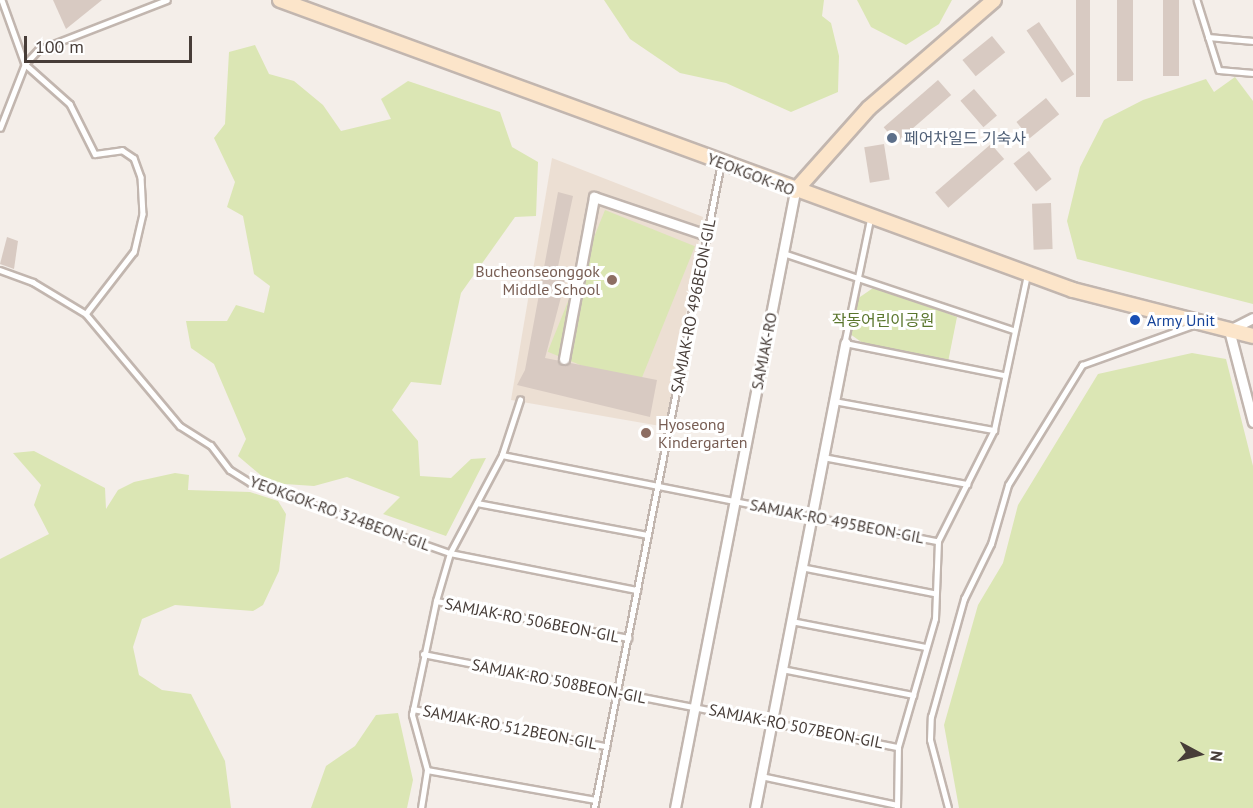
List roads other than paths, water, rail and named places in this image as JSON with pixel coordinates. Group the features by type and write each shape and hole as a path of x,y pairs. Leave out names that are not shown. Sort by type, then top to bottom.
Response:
{"street":[{"name":"YEOKGOK-RO","path":"280,0 1027,275 1253,336"},
{"path":"968,22 977,0"},
{"path":"795,191 869,108 994,0"},
{"name":"SAMJAK-RO","path":"675,808 795,191"},
{"path":"564,358 594,196 707,235"},
{"path":"1253,318 1229,330 1253,422"},
{"path":"755,808 845,343"}],"lane":[{"path":"2,0 25,64 70,104 95,154 122,150 134,158 141,177 143,214 134,252 86,314"},
{"path":"0,128 25,64 38,50 167,0"},
{"path":"1197,0 1219,70 1253,73"},
{"path":"1208,37 1253,41"},
{"name":"SAMJAK-RO 496BEON-GIL","path":"594,808 721,163"},
{"path":"871,217 845,343 1004,375"},
{"path":"783,253 858,276 1013,330"},
{"name":"YEOKGOK-RO 324BEON-GIL","path":"0,270 33,282 86,314 180,426 211,445 230,470 251,483 450,553 638,590"},
{"path":"761,776 897,806 898,747 934,619 933,593 938,541 994,430 1013,330 1027,275"},
{"path":"948,808 930,740 931,717 964,599 991,544 1008,485 1082,365 1100,355 1163,340 1197,322"},
{"path":"421,808 428,770 413,709 423,654 450,553 502,455 520,400"},
{"path":"834,401 994,430"},
{"path":"502,455 735,501"},
{"path":"823,457 967,484"},
{"name":"SAMJAK-RO 495BEON-GIL","path":"735,501 938,541"},
{"path":"477,503 648,535"},
{"path":"801,567 933,593"},
{"name":"SAMJAK-RO 506BEON-GIL","path":"436,601 628,638"},
{"path":"791,621 926,647"},
{"name":"SAMJAK-RO 508BEON-GIL","path":"423,654 695,706"},
{"path":"782,669 913,695"},
{"name":"SAMJAK-RO 507BEON-GIL","path":"695,706 898,747"},
{"name":"SAMJAK-RO 512BEON-GIL","path":"413,709 606,746"},
{"path":"428,770 595,800"}],"place":[{"name":"페어차일드 기숙사","path":"892,138"},
{"name":"Bucheonseonggok Middle School","path":"612,280"},
{"name":"Army Unit","path":"1135,320"},
{"name":"Hyoseong Kindergarten","path":"646,433"}],"park label":[{"name":"작동어린이공원","path":"883,320"}]}
